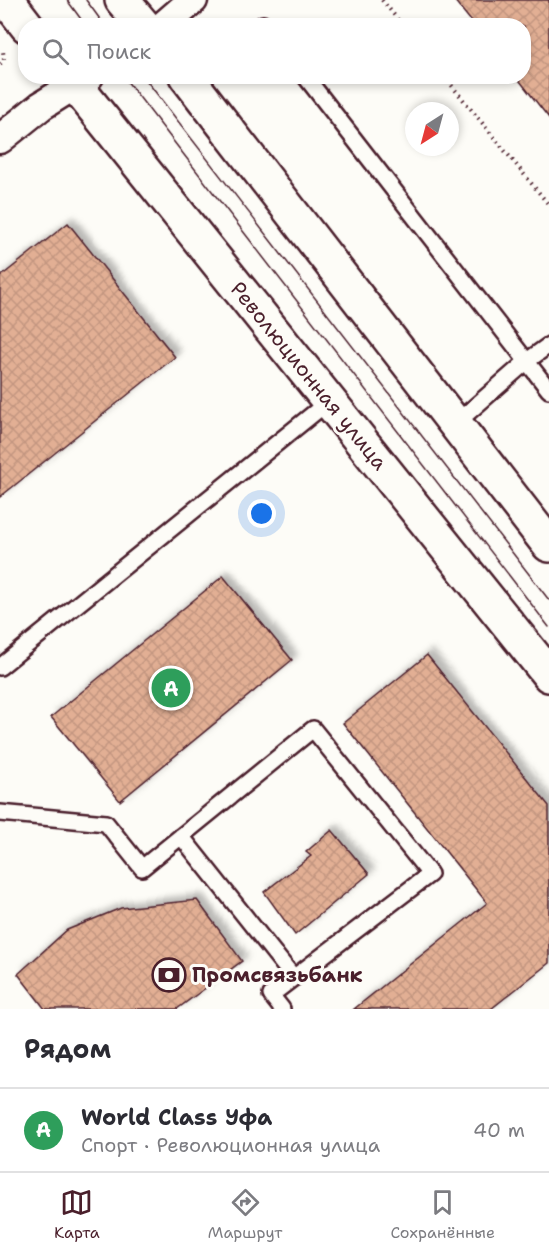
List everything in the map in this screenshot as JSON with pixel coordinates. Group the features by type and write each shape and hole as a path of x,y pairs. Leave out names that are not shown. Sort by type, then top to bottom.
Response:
{"street":[{"path":"7,0 21,18"},
{"path":"122,0 137,18"},
{"path":"172,18 193,0"},
{"path":"0,139 71,84"},
{"name":"Революционная улица","path":"82,84 329,401 549,675"},
{"path":"192,84 549,545"}],"lane":[{"path":"311,84 549,390"},
{"path":"455,424 527,361 549,345"},
{"path":"0,667 329,401"},
{"path":"0,813 106,823 142,868 313,729 430,874 271,995 282,1009"},
{"path":"181,836 294,978"}],"path":[{"path":"382,0 397,18"},
{"path":"451,84 549,205"}],"building":[{"path":"454,0 549,0 549,118 522,84 531,84 531,18 469,18"},
{"path":"68,223 175,357 0,497 0,277"},
{"path":"223,576 292,660 120,801 51,717"},
{"path":"427,655 549,806 549,963 491,1009 354,1009 487,903 343,723"},
{"path":"332,830 369,874 295,935 264,892 311,856 306,852"},
{"path":"197,900 242,961 177,1009 45,1009 18,974 67,930 121,908"}],"tram line":[{"path":"67,0 80,18"},
{"path":"86,0 99,18"},
{"path":"129,84 549,627"},
{"path":"149,84 549,600"}],"place":[{"name":"World Class Уфа","path":"171,688"},
{"name":"Промсвязьбанк","path":"169,975"}]}
